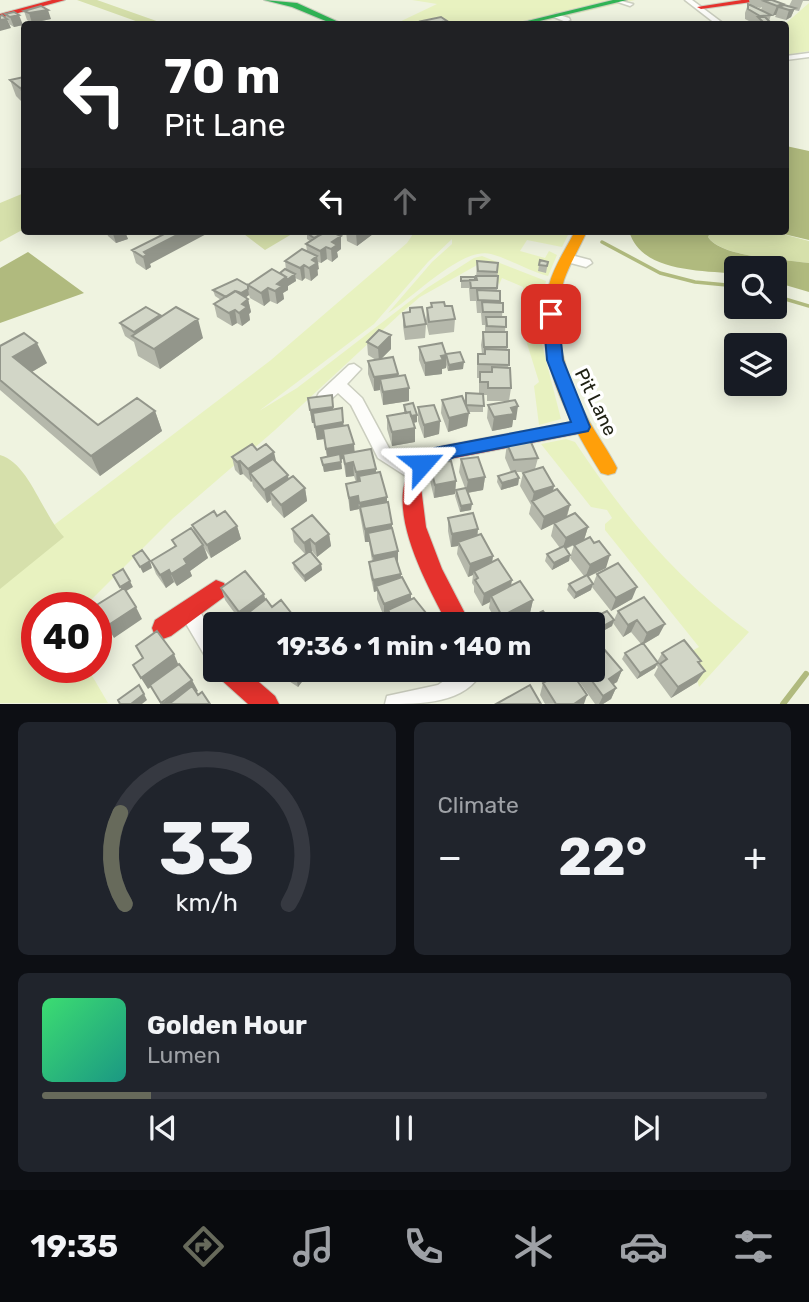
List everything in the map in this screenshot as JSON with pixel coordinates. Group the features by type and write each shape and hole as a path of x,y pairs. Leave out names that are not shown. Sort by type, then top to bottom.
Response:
{"street":[{"path":"0,16 61,0"},
{"path":"268,0 302,8 332,21"},
{"path":"695,4 763,1"},
{"path":"540,21 624,2"},
{"path":"695,4 716,21"},
{"path":"789,58 809,55"},
{"name":"Pit Lane","path":"579,235 567,258 552,300 551,338 559,373 581,427 608,468"},
{"path":"567,258 586,263"},
{"path":"324,397 354,369"},
{"path":"338,384 357,402 384,454 415,473"},
{"path":"453,612 438,585 424,547 411,491 415,473 427,460 442,453 581,427"},
{"path":"163,628 216,590"},
{"path":"188,610 203,634"},
{"path":"238,682 267,704"},
{"path":"395,704 442,694 464,682"}],"shaded area":[{"path":"77,0 97,0 156,21 136,21"},
{"path":"412,0 635,0 546,21 401,21 437,4"},
{"path":"809,3 809,51 789,54 788,21"},
{"path":"789,147 809,151 809,240 788,235"},
{"path":"21,194 21,231 0,242 0,203"},
{"path":"245,235 290,235 265,250"},
{"path":"412,235 568,235 562,247 527,240 520,251 545,258 549,251 557,255 548,276 498,256 479,254 452,265 388,313 432,262 452,244 452,239 428,262 374,324 259,411 297,388 427,288 474,258 482,256 546,281 540,308 540,337 561,419 539,425 534,386 539,382 525,337 523,287 502,278 499,285 496,275 479,264 420,297 400,314 275,430 172,519 99,592 21,592 21,683 96,683 108,703 0,703 0,566 271,360 407,243"},
{"path":"631,235 709,235 715,244 754,256 724,256 724,273 674,267 646,255"},
{"path":"709,235 786,235 809,241 809,263 787,260 787,256 739,253 715,244"},
{"path":"28,252 84,293 0,323 0,268"},
{"path":"787,260 809,263 809,292 787,286"},
{"path":"566,439 575,442 613,496 675,569 749,632 699,687 690,652 699,647 605,530 605,524 612,518 607,510 591,507 541,444"},
{"path":"0,455 10,460 27,478 64,537 0,589"}],"building":[{"path":"772,0 783,4 777,6 764,1"},
{"path":"748,4 771,15 760,16 748,9"},
{"path":"784,5 795,8 789,10 779,7"},
{"path":"41,6 48,10 29,13 24,11"},
{"path":"14,12 19,15 10,17 5,14"},
{"path":"441,17 447,21 422,21"},
{"path":"21,78 21,88 20,88 10,80"},
{"path":"162,235 177,235 144,252 147,255 143,257 132,250"},
{"path":"320,235 341,236 332,242 337,245 331,249 326,247 320,251 306,244"},
{"path":"302,249 317,256 312,260 317,263 309,268 304,265 300,268 285,261"},
{"path":"540,260 548,262 547,266 539,265"},
{"path":"477,261 498,263 497,272 478,271"},
{"path":"272,269 286,277 277,284 282,286 275,291 268,288 261,293 248,285"},
{"path":"285,269 295,274 287,280 280,273"},
{"path":"476,276 498,276 497,288 471,288 470,280 477,280"},
{"path":"461,277 475,277 475,280 461,281"},
{"path":"237,279 248,285 248,289 241,293 236,291 226,297 213,290"},
{"path":"477,290 500,291 500,301 478,300"},
{"path":"235,291 248,299 242,304 247,307 239,313 235,310 229,313 214,304"},
{"path":"444,302 445,306 452,306 455,319 429,322 427,308 432,307 431,303"},
{"path":"482,302 503,303 503,312 483,312"},
{"path":"146,307 160,315 134,332 120,323"},
{"path":"176,307 198,319 154,349 132,336"},
{"path":"422,307 426,324 405,327 403,313 410,312 410,308"},
{"path":"486,317 506,317 506,327 487,326"},
{"path":"379,330 391,335 378,348 367,342"},
{"path":"483,332 507,332 507,347 484,347"},
{"path":"24,333 37,343 13,357 98,425 137,398 155,411 91,456 0,380 0,346"},
{"path":"442,343 446,355 441,356 443,360 425,363 419,347"},
{"path":"485,349 509,350 509,365 478,364 478,354 485,354"},
{"path":"460,352 464,362 449,365 446,354"},
{"path":"393,357 398,374 374,377 368,361"},
{"path":"492,367 510,368 511,388 488,388 488,382 480,382 480,372 492,372"},
{"path":"405,375 409,388 383,392 380,379"},
{"path":"466,393 483,394 484,406 466,405"},
{"path":"332,395 333,407 310,410 308,398"},
{"path":"462,396 469,413 449,418 442,400"},
{"path":"515,400 518,406 511,408 514,414 494,417 488,405"},
{"path":"413,403 417,415 411,416 410,412 406,413 404,405"},
{"path":"434,405 440,421 424,425 418,407"},
{"path":"342,408 343,422 315,427 313,413"},
{"path":"410,412 415,428 392,432 387,416"},
{"path":"348,425 354,444 326,449 323,429"},
{"path":"530,440 538,458 514,460 507,444"},
{"path":"252,444 257,450 266,444 274,452 248,469 232,457"},
{"path":"371,449 376,469 356,472 353,462 345,464 343,454"},
{"path":"340,454 341,462 323,465 321,458"},
{"path":"478,457 485,477 468,480 461,459"},
{"path":"273,459 288,475 264,490 250,473"},
{"path":"451,461 456,481 435,485 429,462"},
{"path":"543,467 554,486 534,492 523,473"},
{"path":"515,471 519,478 502,483 498,476"},
{"path":"380,472 387,497 359,503 358,496 349,498 346,484 360,481 359,476"},
{"path":"293,476 305,488 281,505 270,492"},
{"path":"466,488 472,504 461,506 456,490"},
{"path":"557,489 570,505 544,517 532,501"},
{"path":"388,502 392,524 365,529 360,507"},
{"path":"214,511 217,516 225,511 237,526 207,545 192,525"},
{"path":"473,513 478,529 452,534 448,518"},
{"path":"575,513 588,527 566,538 554,523"},
{"path":"312,515 329,534 315,544 310,539 304,543 292,529"},
{"path":"191,528 203,545 184,559 187,564 171,574 169,570 160,575 151,561 176,546 172,540"},
{"path":"392,528 398,551 373,556 368,533"},
{"path":"481,534 493,556 470,564 458,542"},
{"path":"590,537 594,543 599,541 610,555 590,565 574,545"},
{"path":"564,546 570,555 554,563 547,554"},
{"path":"142,550 150,561 140,567 133,556"},
{"path":"310,551 321,564 304,576 293,563"},
{"path":"395,556 401,574 373,580 369,562"},
{"path":"498,559 512,580 484,594 475,580 478,578 474,571"},
{"path":"618,563 637,587 616,598 597,574"},
{"path":"123,569 130,581 120,587 113,575"},
{"path":"245,571 264,594 239,612 221,588"},
{"path":"587,575 593,584 576,593 569,584"},
{"path":"402,577 411,594 384,604 376,586"},
{"path":"520,581 533,600 510,612 500,612 491,596"},
{"path":"124,588 136,607 112,623 112,595"},
{"path":"644,597 665,624 647,633 637,620 628,625 618,611"},
{"path":"414,598 425,612 389,612 388,610"},
{"path":"266,599 272,607 281,600 290,612 249,612"},
{"path":"605,612 614,620 605,625"},
{"path":"157,631 174,654 141,678 133,665 143,658 136,646"},
{"path":"684,640 701,661 698,662 705,671 678,687 660,664 667,659 662,653"},
{"path":"643,643 658,663 640,673 625,653"},
{"path":"605,650 622,670 609,679 616,688 603,696 593,682 605,682"},
{"path":"179,664 192,680 161,703 150,685"},
{"path":"578,682 587,695 574,704 556,704 543,683"},
{"path":"139,685 144,694 131,704 120,704 118,700"},
{"path":"530,685 541,704 496,704"},
{"path":"192,686 198,695 202,692 210,704 169,704"}],"waterway":[{"path":"602,242 660,273 695,282 724,285"},
{"path":"787,300 809,306"},
{"path":"783,704 806,674"}],"traffic: fast":[{"path":"268,0 294,5 332,21"},
{"path":"532,21 623,0"}],"traffic: slow":[{"path":"579,235 556,285 552,334 555,358 571,404 608,468"}],"traffic: jam":[{"path":"0,16 61,0"},
{"path":"701,7 762,0"},
{"path":"453,612 433,572 416,527 411,487 416,472 421,465 442,453 581,427"},
{"path":"163,628 216,590"},
{"path":"241,682 267,704"}],"route":[{"path":"422,464 435,455 454,450 581,427 555,360 551,314"}]}
